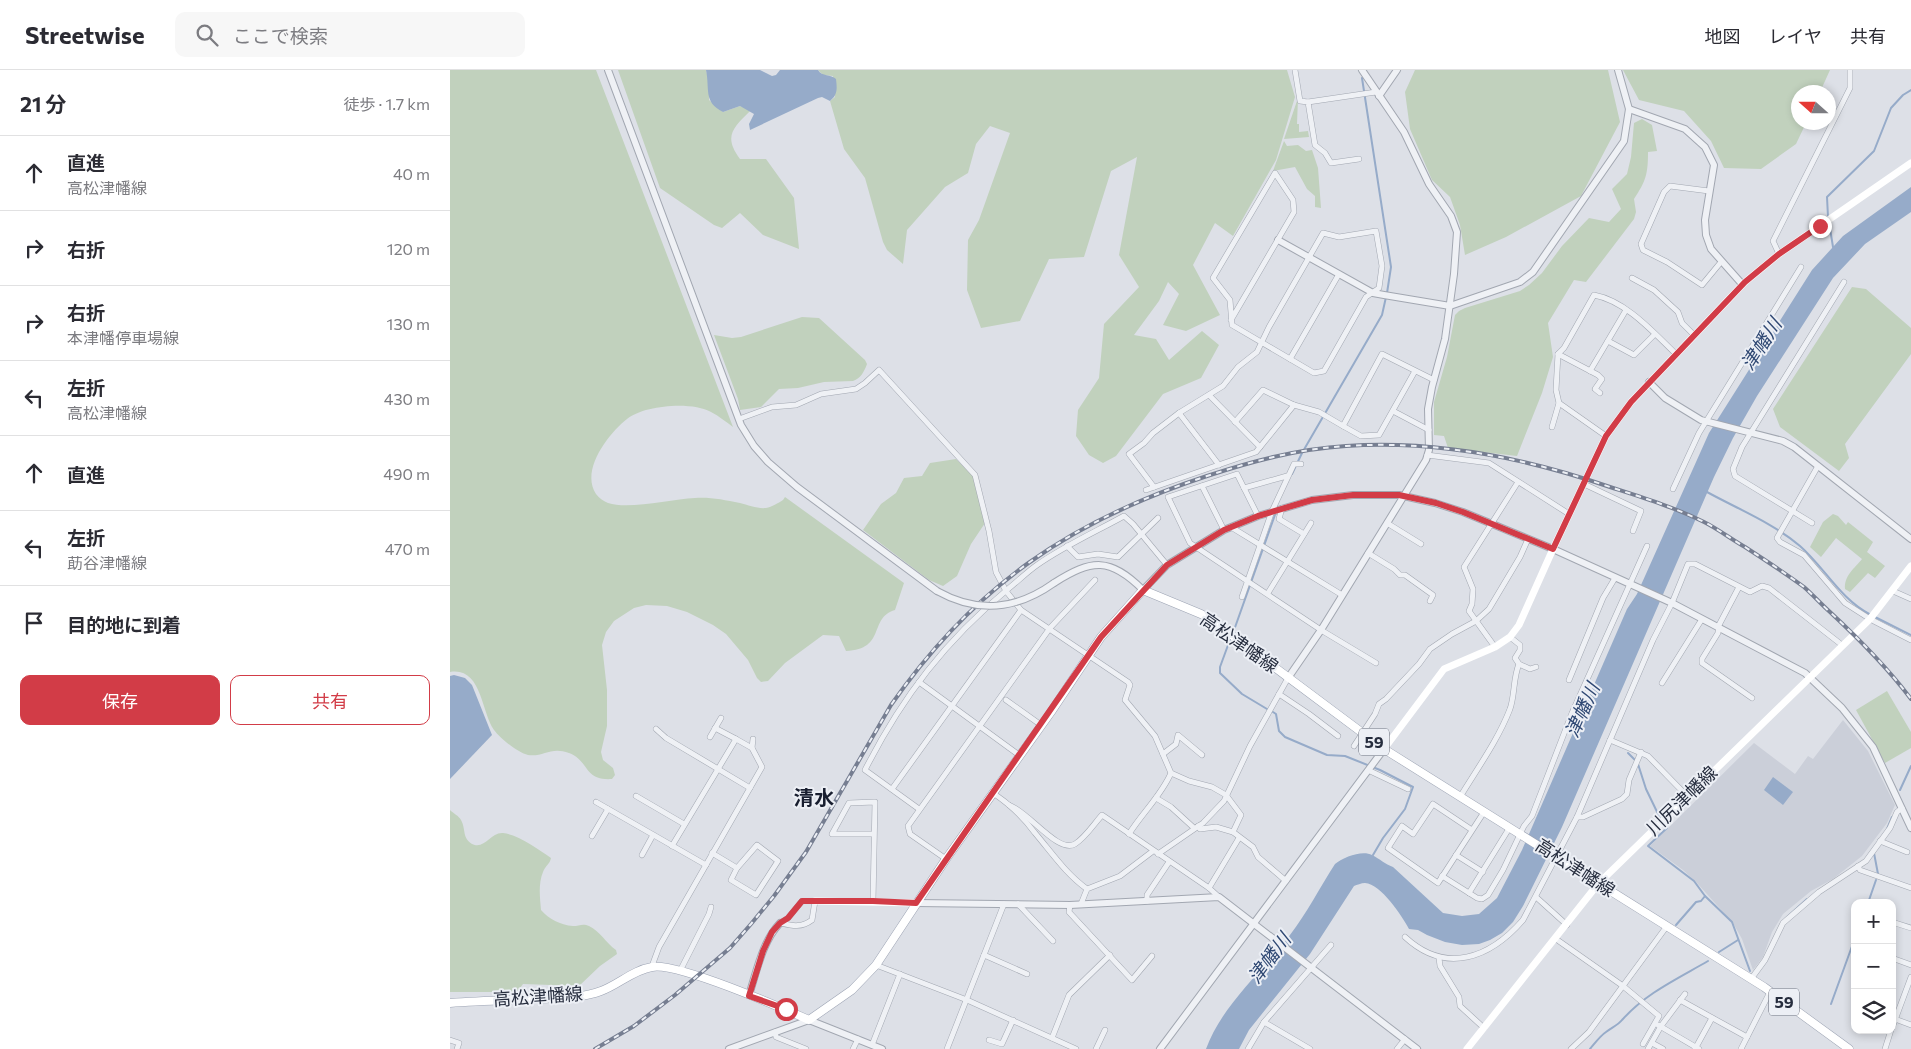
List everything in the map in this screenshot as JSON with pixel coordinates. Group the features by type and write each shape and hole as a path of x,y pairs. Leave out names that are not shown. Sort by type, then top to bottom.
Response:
{"main road":[{"path":"1384,749 1444,669 1495,647 1510,637 1520,625 1606,436 1631,402 1742,284 1779,254 1911,163"},
{"name":"川尻津幡線","path":"1467,1049 1598,884 1872,616 1911,566"},
{"path":"652,966 680,971 809,1020 852,990 876,964 946,859 1101,637 1143,590"},
{"name":"高松津幡線","path":"1143,590 1201,614 1232,635 1384,749 1751,979 1849,1049"},
{"path":"815,900 916,903"},
{"name":"高松津幡線","path":"450,1003 565,998 601,992 629,976 652,966"}],"street":[{"path":"608,70 738,419 754,446 768,462 797,487 936,591 968,604 1002,605 1025,600 1077,569 1094,565 1111,567 1127,575 1143,590 1167,565 1194,546 1228,528 1277,510 1312,500 1353,495 1404,497 1436,503 1491,523 1630,584 1702,619 1810,677 1842,708 1872,748 1911,828"},
{"path":"1295,70 1300,102 1378,94"},
{"path":"1081,904 1087,889 1120,876 1203,823 1224,801 1250,746 1288,678 1388,523 1428,455 1428,409 1445,340 1457,232 1451,216 1422,173 1404,132 1362,70"},
{"path":"1378,94 1397,70"},
{"path":"1278,240 1373,293 1384,295 1450,306 1520,282 1533,272 1624,141 1629,109 1618,70"},
{"path":"1779,254 1773,241 1850,88 1850,70"},
{"path":"1308,102 1313,141 1331,163 1360,159"},
{"path":"1629,109 1685,129 1704,147 1714,166 1705,220 1706,235 1711,249 1742,284"},
{"path":"1154,487 1129,454 1179,413 1223,386 1238,367 1257,352 1262,343 1269,327 1323,233 1339,237 1376,231 1382,266 1379,288 1366,297 1324,371 1314,373 1262,343 1232,325 1231,320 1230,300 1213,278 1274,173 1293,200 1294,212 1231,320"},
{"path":"1709,191 1670,186 1664,192 1641,244 1643,250 1667,262 1702,285 1721,262"},
{"path":"1673,489 1698,433 1707,422 1801,267"},
{"path":"1290,359 1339,274"},
{"path":"1632,278 1654,290 1678,312 1682,323 1694,336"},
{"path":"1812,523 1733,474 1732,468 1750,432 1844,282"},
{"path":"1552,427 1559,403 1556,390 1558,354 1564,348 1594,295 1602,296 1638,318 1676,354"},
{"path":"1590,371 1626,310"},
{"path":"1608,341 1634,355 1654,334"},
{"path":"1343,426 1382,354 1434,380"},
{"path":"1558,354 1602,379 1595,389 1600,393"},
{"path":"738,419 772,407 796,405 826,392 856,389 879,370 975,475 989,531 996,572 1006,591 1021,610 1128,682 1130,685 1125,700 1150,727 1171,773 1189,781 1212,787 1226,795 1241,815 1233,832"},
{"path":"1235,422 1263,390 1294,405 1324,415 1361,436 1379,435 1415,371"},
{"path":"1649,382 1665,398 1691,415 1707,422 1783,441 1794,446 1911,539"},
{"path":"1209,395 1260,447"},
{"path":"1559,403 1606,436"},
{"path":"1146,490 1256,452 1294,405"},
{"path":"1393,411 1429,430"},
{"path":"1179,413 1219,465"},
{"path":"1428,455 1489,463 1569,514"},
{"path":"1242,597 1250,582 1277,510 1287,476 1291,467 1298,464"},
{"path":"1818,466 1777,537 1780,542 1804,555 1845,603 1872,616 1911,640"},
{"path":"1258,516 1237,474 1168,497 1190,543 1320,630 1376,663"},
{"path":"1244,488 1287,476"},
{"path":"1495,647 1469,611 1472,604 1473,589 1464,567 1518,482"},
{"path":"1584,484 1641,511 1633,531"},
{"path":"1202,486 1228,528 1262,546 1342,595"},
{"path":"1277,510 1279,519 1304,534"},
{"path":"919,809 865,770 886,729 919,682 939,655 968,624 1036,565 1067,546 1124,516 1167,565"},
{"path":"1067,546 1078,557 1098,554 1118,557 1158,518"},
{"path":"1268,594 1311,523"},
{"path":"1388,523 1421,544"},
{"path":"1354,746 1379,704 1409,675 1430,649 1476,621 1489,609 1520,557 1528,539"},
{"path":"1442,876 1477,898 1482,899 1488,894 1503,870 1532,816 1565,730 1647,546"},
{"path":"1368,553 1400,575 1405,575 1433,595 1430,601"},
{"path":"1404,937 1416,948 1438,958 1470,957 1498,944 1511,934 1523,920 1536,897 1554,856 1577,817 1653,640 1688,564 1695,564 1750,592 1762,586 1769,588 1842,645"},
{"path":"1569,680 1604,598 1615,578"},
{"path":"946,859 910,834 908,826 1050,628 1095,580"},
{"path":"1739,587 1718,633 1702,659 1702,663 1752,698"},
{"path":"1893,591 1911,599"},
{"path":"892,789 1021,610"},
{"path":"1662,683 1702,619"},
{"path":"1510,637 1520,645 1516,658 1519,664 1530,669 1536,667"},
{"path":"1460,798 1505,720 1513,699 1516,671 1519,664"},
{"path":"919,682 1020,755"},
{"path":"1279,694 1338,736"},
{"path":"1006,700 1041,725"},
{"path":"710,737 720,718"},
{"path":"656,728 666,738 750,788"},
{"path":"652,966 659,947 762,767 752,748 715,728"},
{"path":"1163,754 1176,744 1178,735 1202,755"},
{"path":"672,846 736,739"},
{"path":"752,748 753,739"},
{"path":"1610,740 1648,756 1688,797"},
{"path":"1160,1049 1384,749"},
{"path":"1577,817 1583,817 1622,799 1627,794 1629,780 1641,752"},
{"path":"1370,767 1408,788"},
{"path":"1129,834 1136,822 1156,798 1171,773"},
{"path":"993,793 1033,830 1068,874 1087,889"},
{"path":"636,796 684,824"},
{"path":"1156,798 1200,829 1216,827 1233,832 1253,847 1258,857 1286,881"},
{"path":"596,802 706,865"},
{"path":"873,901 874,834 874,802 849,803 832,834 874,834"},
{"path":"1472,830 1433,804 1413,834 1402,826 1388,848 1438,883 1484,812"},
{"path":"1009,806 1024,813 1063,846 1072,846 1077,843 1102,815 1155,853 1209,888 1253,925 1274,938 1417,1049"},
{"path":"1751,979 1765,960 1783,923 1819,892 1866,861 1890,828 1897,812 1902,808"},
{"path":"592,836 608,809"},
{"path":"1469,893 1510,827"},
{"path":"642,855 654,835"},
{"path":"1209,888 1239,838"},
{"path":"1880,841 1907,852"},
{"path":"757,845 778,861 756,895 731,880 737,868 757,845"},
{"path":"712,853 737,868"},
{"path":"1456,855 1483,872"},
{"path":"1147,901 1147,895 1169,862"},
{"path":"1858,866 1860,870 1911,888"},
{"path":"916,903 1070,905 1218,897"},
{"path":"1536,897 1567,925"},
{"path":"749,996 763,951 772,932 780,923 788,918 802,901 815,900 812,920 803,926 796,927 780,923"},
{"path":"948,1049 1004,904"},
{"path":"1018,904 1053,941"},
{"path":"1070,905 1069,912 1132,980 1152,956"},
{"path":"680,971 710,914 710,907"},
{"path":"1896,923 1911,928"},
{"path":"1571,1049 1589,1032 1667,926"},
{"path":"1556,939 1623,986 1659,1016 1658,1025 1648,1049"},
{"path":"1248,1049 1264,1022 1331,945"},
{"path":"984,955 1027,974"},
{"path":"1052,1038 1069,995 1110,955"},
{"path":"1438,958 1440,966 1459,997 1460,1006 1484,1028"},
{"path":"1896,959 1911,965"},
{"path":"876,964 967,1000 1076,1049"},
{"path":"872,1045 900,974"},
{"path":"1896,1014 1911,977"},
{"path":"1741,1049 1770,992"},
{"path":"1643,1044 1685,994"},
{"path":"1680,1000 1747,1037"},
{"path":"1896,1017 1911,1025"},
{"path":"1658,1025 1697,1048 1712,1018"},
{"path":"728,1049 736,1048 809,1020 882,1049"},
{"path":"989,1040 1002,1044 1013,1020"},
{"path":"1264,1022 1303,1047 1310,1049"},
{"path":"1096,1049 1105,1030"},
{"path":"775,1032 776,1037 806,1049"},
{"path":"1885,1049 1890,1034"},
{"path":"854,1049 858,1039"},
{"path":"1398,1049 1404,1039"},
{"path":"450,1040 459,1043 457,1049"},
{"path":"1652,1043 1664,1049"}],"shaded area":[{"path":"1843,720 1868,751 1895,805 1887,823 1862,856 1833,879 1811,891 1783,914 1772,932 1763,957 1753,970 1742,939 1733,923 1683,870 1650,846 1754,743 1795,774 1808,756 1813,759"}],"green space":[{"path":"450,70 596,70 733,427 711,412 692,406 668,406 645,410 635,414 612,433 594,463 592,484 596,494 606,502 617,505 638,505 685,499 712,498 763,508 775,505 785,497 904,583 895,610 887,614 882,620 867,645 859,649 846,651 839,636 823,635 785,663 768,681 761,682 748,660 726,634 687,612 667,606 646,605 634,608 614,621 606,632 602,645 607,690 607,726 601,752 603,760 613,768 615,775 612,779 596,777 591,774 576,756 563,751 528,755 514,748 494,730 475,683 469,676 461,672 450,672"},
{"path":"618,70 706,70 709,82 709,100 723,112 740,106 751,110 735,127 731,138 732,144 740,159 766,159 794,198 799,249 763,235 740,213 722,228 714,225 660,188"},
{"path":"818,70 1287,70 1295,97 1276,160 1233,236 1215,223 1193,265 1220,315 1186,331 1163,325 1179,294 1168,282 1159,301 1134,335 1156,339 1169,360 1202,331 1219,345 1201,378 1163,394 1116,456 1103,463 1089,455 1076,436 1078,410 1099,378 1104,324 1139,287 1119,255 1137,157 1111,171 1084,257 1049,259 1020,321 981,328 967,290 968,240 979,220 1010,133 990,126 976,144 968,173 945,187 907,230 903,264 887,250 865,178 844,149 830,101 835,97 833,76 823,75"},
{"path":"1415,70 1608,70 1620,122 1581,196 1506,237 1465,255 1460,225 1450,197 1432,180 1410,129 1405,92"},
{"path":"1623,70 1830,70 1823,85 1791,85 1791,130 1803,130 1796,144 1761,169 1724,168 1711,141 1684,111 1639,100"},
{"path":"1298,98 1297,124 1299,124 1299,132 1308,131 1309,137 1284,139"},
{"path":"1642,119 1652,125 1657,151 1648,152 1646,177 1634,199 1636,212 1634,219 1586,282 1574,280 1548,323 1553,357 1542,393 1517,456 1448,448 1444,436 1434,435 1434,402 1447,357 1455,315 1465,308 1520,291 1529,285 1542,273 1562,246 1589,218 1609,222 1621,209 1612,189 1627,174 1631,157 1634,123"},
{"path":"1284,141 1287,146 1298,145 1306,151 1312,150 1318,168 1321,208 1315,207 1315,196 1307,189 1295,167 1273,171"},
{"path":"1852,287 1866,289 1911,328 1911,354 1845,444 1849,458 1839,471 1780,427 1773,409"},
{"path":"802,317 819,318 865,360 867,364 865,370 853,381 824,382 798,388 779,389 761,407 740,410 738,399 714,335 732,338 741,337"},
{"path":"956,459 974,477 985,523 971,544 957,576 943,586 929,580 863,530 881,504 896,493 904,478 922,476 930,463"},
{"path":"1833,514 1838,516 1846,525 1848,522 1873,542 1867,552 1885,566 1875,578 1868,573 1850,592 1845,589 1846,580 1850,572 1862,559 1836,538 1821,557 1810,547 1823,522"},
{"path":"1887,691 1911,732 1911,748 1885,763 1856,710"},
{"path":"450,810 460,819 465,836 472,844 481,845 498,833 509,834 522,839 551,858 540,881 541,910 559,923 573,926 585,925 593,928 616,950 617,954 600,966 579,986 523,984 517,992 450,992"}],"water":[{"path":"706,70 760,70 772,76 776,75 780,70 818,70 822,74 836,79 837,85 834,96 830,101 822,97 818,98 750,130 749,124 754,114 740,106 723,112 712,104 708,94"},
{"path":"1911,187 1911,212 1865,244 1833,278 1757,396 1733,438 1714,477 1562,827 1523,906 1513,922 1502,933 1479,944 1462,945 1445,942 1418,930 1409,929 1390,901 1378,889 1365,883 1354,886 1310,954 1249,1030 1239,1049 1206,1049 1213,1033 1232,1003 1290,935 1335,864 1343,859 1363,853 1375,857 1393,867 1443,913 1462,916 1479,914 1497,898 1522,850 1627,609 1637,594 1709,433 1812,270 1843,236"},
{"path":"454,675 465,678 472,685 492,735 450,779 450,676"},
{"path":"1773,777 1793,792 1783,805 1764,790"}],"waterway":[{"path":"1362,78 1391,267 1387,293"},
{"path":"1828,217 1827,197 1874,151 1891,108 1903,95 1911,90"},
{"path":"1829,222 1833,247"},
{"path":"1292,474 1302,453 1382,315 1386,297"},
{"path":"1707,492 1767,523 1790,538 1809,555 1850,601 1871,615"},
{"path":"1233,633 1276,512"},
{"path":"1875,617 1911,635"},
{"path":"1231,637 1220,667 1220,673 1242,694 1267,709"},
{"path":"1273,712 1276,714 1279,731 1285,737 1327,755 1345,756 1380,770 1413,787 1405,809 1373,855"},
{"path":"1628,753 1635,760"},
{"path":"1638,764 1646,789 1660,818"},
{"path":"1900,790 1911,766"},
{"path":"1887,829 1892,817"},
{"path":"1665,826 1667,828 1648,846 1694,881 1705,896 1701,901 1696,902 1676,925"},
{"path":"1874,853 1878,874"},
{"path":"1869,899 1876,880"},
{"path":"1705,896 1732,922 1750,971"},
{"path":"1785,919 1807,899"},
{"path":"1719,952 1738,940"},
{"path":"1831,1004 1853,944"},
{"path":"1590,1049 1641,1002 1662,987 1708,961"}],"railway":[{"path":"595,1049 634,1026 675,995 730,948 751,924 806,852 891,705 923,663 956,625 991,592 1029,563 1069,537 1112,514 1157,494 1241,465 1293,453 1346,446 1413,446 1446,449 1480,453 1546,468 1657,503 1709,525 1804,587 1852,632 1911,699"}],"district":[{"name":"清水","path":"814,798"}],"route":[{"path":"786,1009 749,996 763,951 772,932 780,923 788,918 802,901 916,903 1051,712 1101,637 1167,565 1194,546 1224,530 1258,516 1312,500 1353,495 1399,495 1436,503 1463,512 1553,549 1606,436 1631,402 1745,282 1779,254 1820,226"}],"water label":[{"name":"津幡川","path":"1761,344"},
{"name":"津幡川","path":"1582,710"},
{"name":"津幡川","path":"1269,958"}]}
